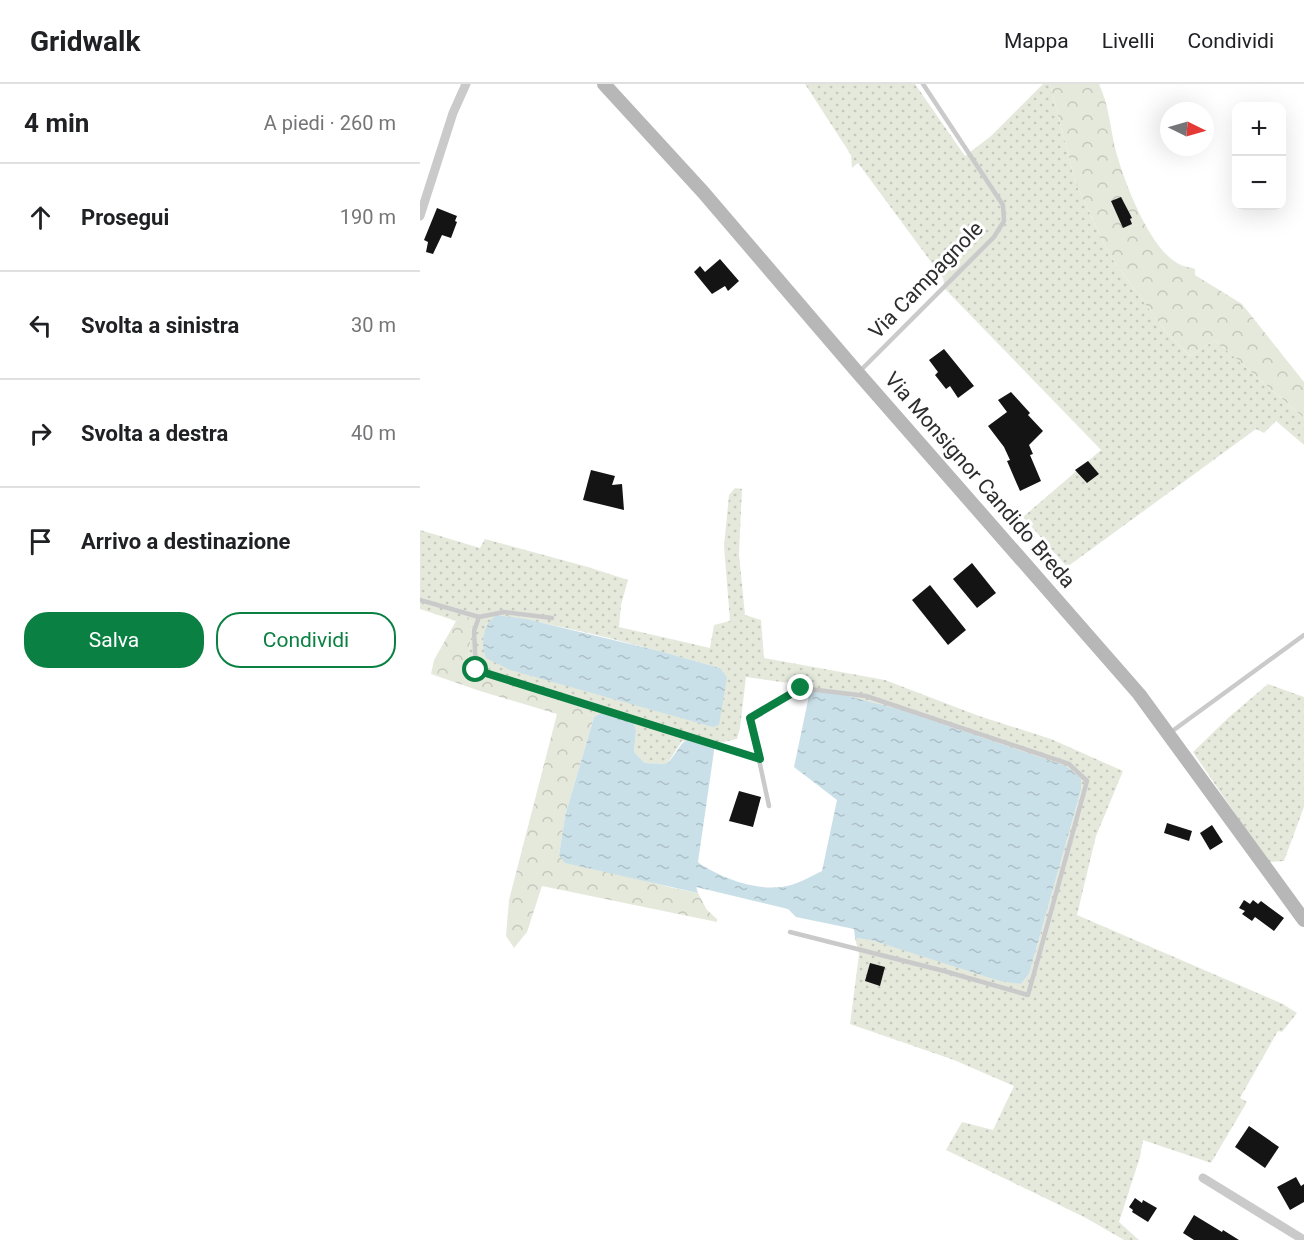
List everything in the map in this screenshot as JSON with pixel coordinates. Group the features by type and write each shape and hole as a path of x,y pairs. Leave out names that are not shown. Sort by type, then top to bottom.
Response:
{"main road":[{"name":"Via Monsignor Candido Breda","path":"604,84 703,192 1139,694 1304,920"}],"street":[{"path":"420,216 453,113 466,84"},
{"path":"1203,1178 1304,1240"}],"lane":[{"name":"Via Campagnole","path":"858,373 994,237 1004,221 1003,205 923,84"},
{"path":"420,600 480,617 504,612 552,618"},
{"path":"480,617 474,631 476,670 760,759"},
{"path":"1168,734 1304,635"},
{"path":"769,806 750,718 801,688 866,696 1069,764 1087,781 1028,995 790,932"}],"green space":[{"path":"805,84 915,84 965,156 991,136 1043,84 1050,84 1076,184 1110,256 1166,332 1190,356 1215,340 1304,418 1304,445 1276,421 1264,433 1256,429 1067,567 1023,517 1101,450 945,289 943,278 858,163 852,168 851,155"},
{"path":"1050,84 1099,84 1121,168 1133,200 1150,233 1170,258 1181,265 1195,269 1195,275 1242,304 1304,382 1304,418 1215,340 1190,356 1166,332 1110,256 1076,184"},
{"path":"735,488 742,489 739,554 745,615 761,620 764,658 885,680 979,716 1051,739 1123,771 1096,836 1077,915 1283,1004 1297,1013 1282,1032 1278,1031 1240,1098 1247,1102 1211,1163 1143,1140 1140,1157 1119,1222 1139,1240 1124,1240 1086,1218 946,1150 962,1122 993,1130 1014,1086 954,1060 850,1024 859,954 855,938 871,940 1021,984 1029,974 1081,790 810,691 810,686 746,677 737,739 714,744 682,741 667,764 645,763 634,752 636,731 605,710 594,717 478,672 468,659 472,626 467,615 456,621 420,609 420,530 480,548 485,539 628,580 621,605 619,627 710,648 714,625 730,621 724,546 729,495","holes":["497,615 609,638 720,668"]},
{"path":"467,614 472,626 468,659 478,672 548,690 582,704 585,713 594,717 565,816 559,855 669,887 698,893 717,922 542,886 527,932 514,948 506,936 509,900 557,714 431,674 434,660 456,621"},
{"path":"1268,684 1304,697 1304,807 1284,861 1268,862 1193,752"}],"water":[{"path":"497,615 526,619 720,668 727,677 719,725 713,727 510,670 486,658 484,652 483,640 486,628"},
{"path":"810,691 840,694 901,710 1066,766 1081,779 1081,790 1029,974 1021,984 1000,981 871,940 855,938 854,929 796,917 788,909 696,887 698,893 565,863 559,855 565,816 594,717 605,710 632,718 636,731 634,752 645,763 667,764 685,741 695,740 715,744 698,862 700,864 730,879 765,887 791,885 822,871 837,800 794,767"}],"building":[{"path":"1121,197 1132,218 1130,219 1132,224 1123,228 1111,201"},
{"path":"437,208 457,216 455,221 457,222 451,238 442,235 433,254 426,252 428,242 424,240"},
{"path":"720,259 739,281 728,291 725,286 712,294 694,272 700,266 705,272"},
{"path":"944,349 974,386 958,398 950,386 946,389 935,375 938,372 929,360"},
{"path":"1011,392 1043,431 1029,445 1033,454 1030,455 1041,481 1020,491 1007,461 1010,460 1004,447 988,426 1007,412 998,400"},
{"path":"1088,461 1099,474 1087,483 1075,470"},
{"path":"591,470 615,476 612,485 622,484 624,510 583,500"},
{"path":"972,563 996,593 977,608 953,579"},
{"path":"930,585 966,630 948,645 912,600"},
{"path":"739,791 761,797 753,827 729,821"},
{"path":"1167,823 1192,831 1189,841 1164,833"},
{"path":"1212,825 1223,842 1210,850 1200,833"},
{"path":"1244,900 1250,904 1253,900 1258,904 1261,901 1284,918 1274,931 1255,917 1252,921 1242,914 1245,911 1239,908"},
{"path":"870,963 885,967 880,986 865,981"},
{"path":"1249,1126 1279,1147 1265,1168 1235,1147"},
{"path":"1296,1177 1301,1186 1304,1184 1304,1202 1290,1210 1277,1187"},
{"path":"1135,1198 1157,1208 1148,1222 1132,1212 1133,1210 1129,1207"},
{"path":"1194,1215 1239,1240 1194,1240 1183,1233"}],"route":[{"path":"476,670 760,759 750,718 801,688"}]}
